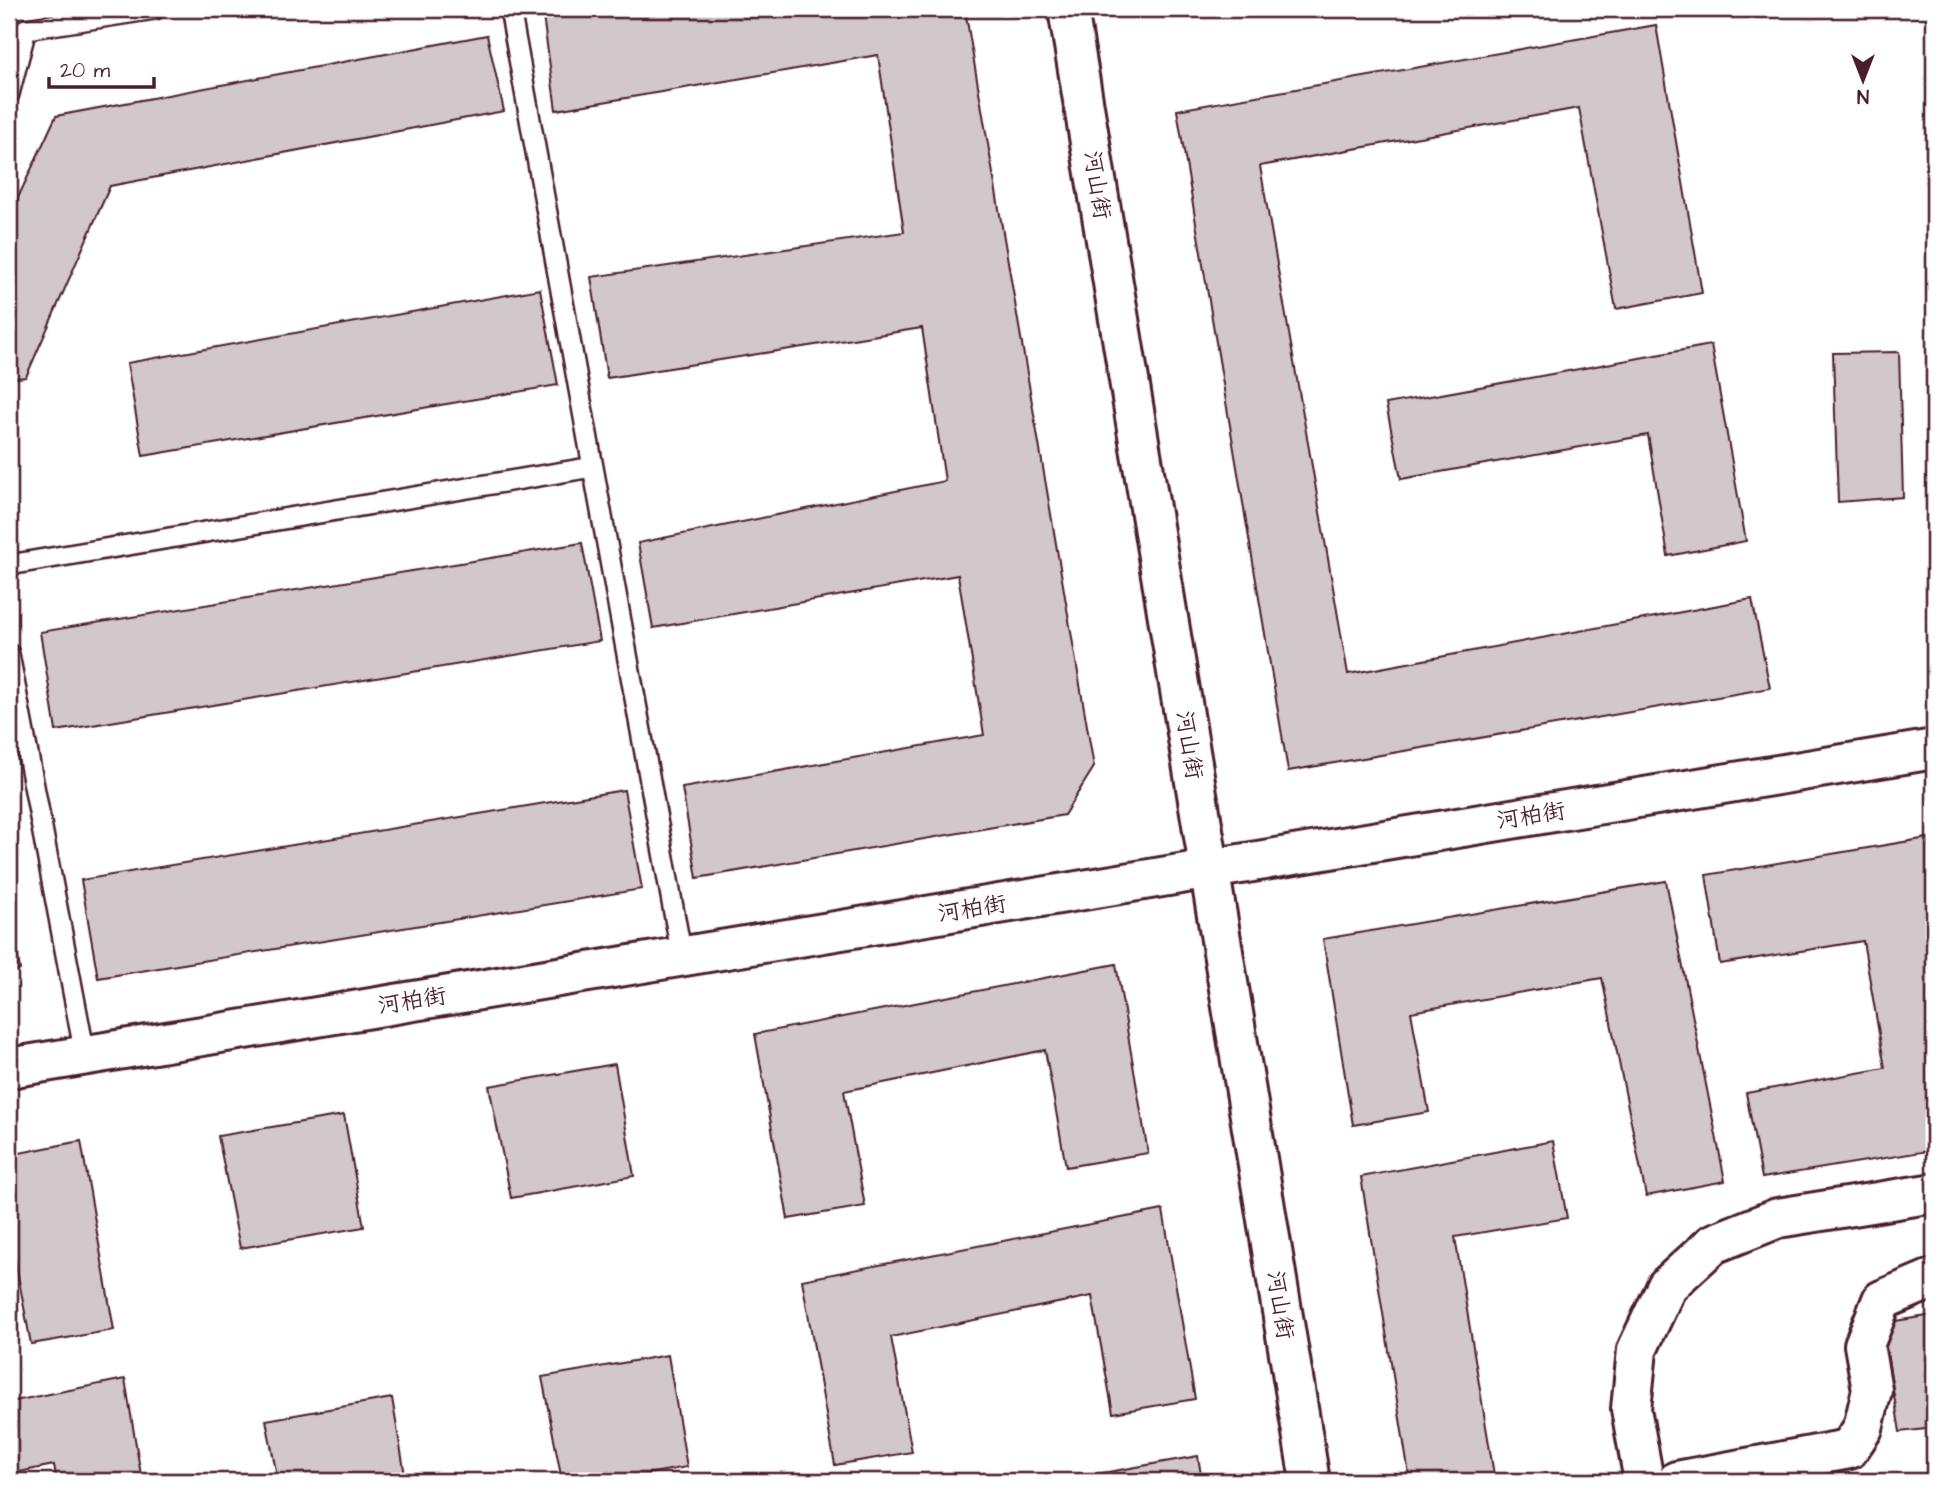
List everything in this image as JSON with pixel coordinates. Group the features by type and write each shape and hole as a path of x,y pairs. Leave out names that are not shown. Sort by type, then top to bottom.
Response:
{"street":[{"name":"河山街","path":"1068,9 1310,1481"},
{"name":"河柏街","path":"9,1068 1934,750"},
{"path":"1644,1481 1631,1409 1637,1350 1667,1286 1713,1244 1778,1218 1934,1193"},
{"path":"1677,1481 1849,1449 1863,1428 1872,1391 1864,1345 1882,1300 1934,1278"}],"lane":[{"path":"9,94 29,9"},
{"path":"26,29 155,9"},
{"path":"510,9 682,957"},
{"path":"9,565 593,467"},
{"path":"9,654 85,1055"}],"building":[{"path":"542,9 965,9 1094,767 1064,815 697,878 682,788 984,735 958,575 653,628 638,543 945,481 922,328 607,378 591,277 904,232 878,55 556,110"},
{"path":"1656,25 1702,293 1616,309 1579,108 1260,166 1348,674 1752,599 1770,688 1288,771 1177,110"},
{"path":"487,35 504,111 110,186 26,377 9,379 9,217 56,116"},
{"path":"540,289 558,385 143,456 127,363"},
{"path":"1711,345 1746,541 1668,556 1648,435 1401,479 1386,404"},
{"path":"1899,352 1903,497 1838,502 1833,353"},
{"path":"582,543 600,641 56,731 40,632"},
{"path":"624,790 642,889 98,978 81,880"},
{"path":"1928,838 1934,873 1934,1150 1762,1178 1746,1093 1885,1068 1863,941 1720,964 1706,875"},
{"path":"1666,881 1725,1181 1646,1196 1602,978 1411,1012 1429,1112 1353,1125 1323,939"},
{"path":"9,897 20,970 9,972"},
{"path":"1116,964 1148,1153 1066,1167 1045,1050 844,1091 865,1206 788,1219 755,1034"},
{"path":"615,1064 634,1176 511,1198 489,1086"},
{"path":"344,1115 364,1227 240,1248 218,1136"},
{"path":"81,1141 114,1330 31,1344 9,1228 9,1155"},
{"path":"1553,1141 1567,1218 1455,1237 1495,1481 1410,1481 1361,1177"},
{"path":"1163,1210 1195,1399 1113,1413 1092,1296 891,1337 912,1452 835,1465 802,1280"},
{"path":"1934,1315 1934,1428 1900,1432 1882,1323"},
{"path":"668,1355 687,1467 607,1481 562,1481 542,1377"},
{"path":"125,1379 142,1481 57,1481 54,1465 9,1474 9,1402"},
{"path":"392,1398 406,1481 278,1481 266,1420"},
{"path":"1198,1456 1202,1481 1058,1481"},
{"path":"1838,1466 1840,1481 1731,1481"}]}
